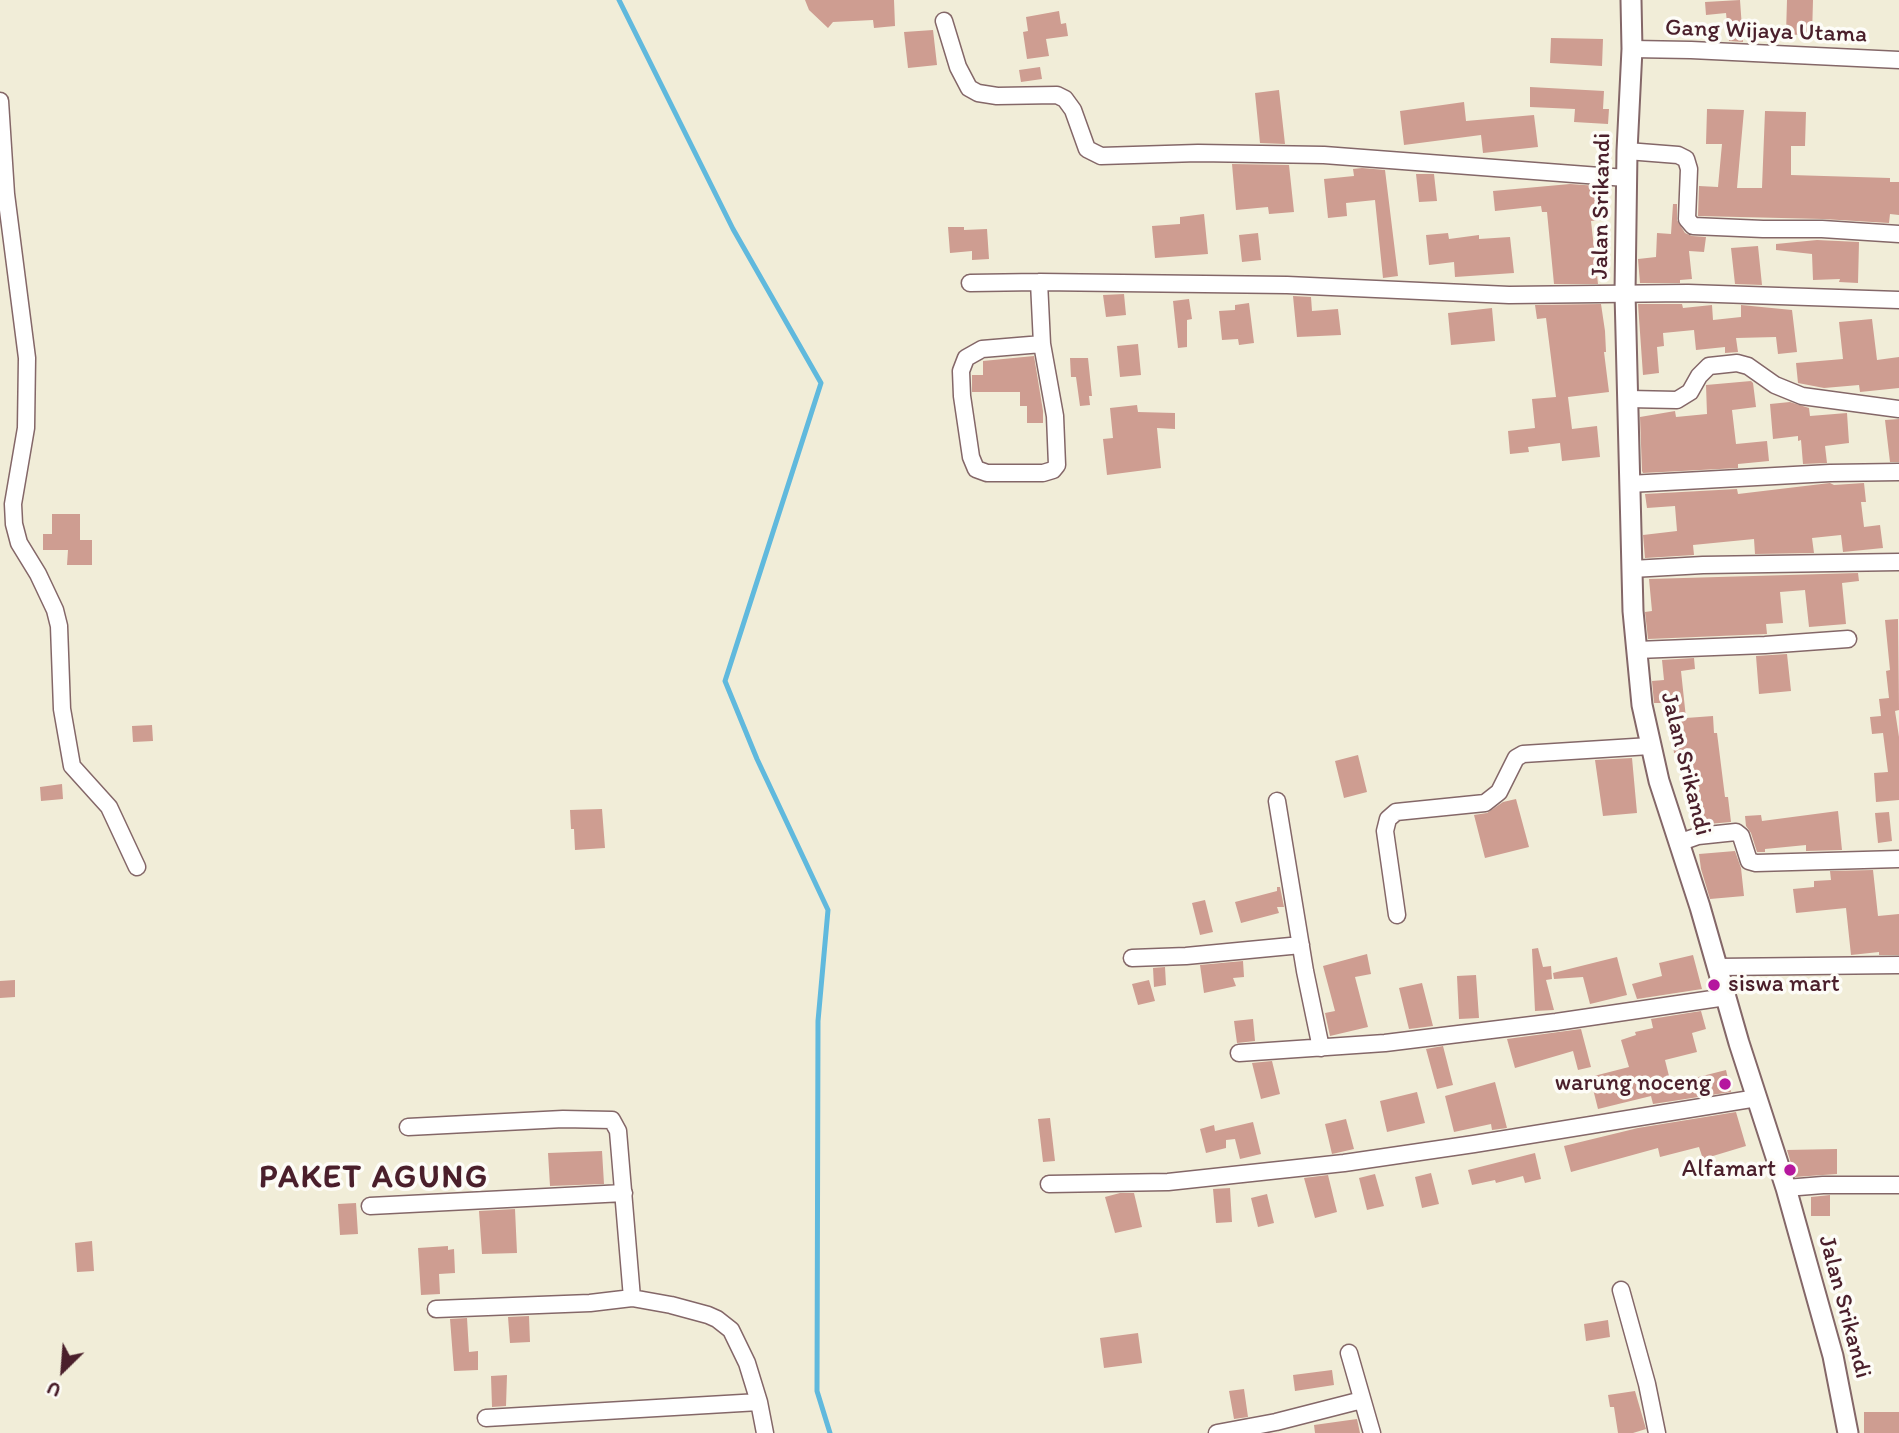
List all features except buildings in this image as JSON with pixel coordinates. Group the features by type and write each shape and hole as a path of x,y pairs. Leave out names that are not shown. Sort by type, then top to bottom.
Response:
{"street":[{"name":"Jalan Srikandi","path":"1631,0 1625,293 1632,569 1642,705 1650,746 1678,843 1786,1188 1833,1356 1848,1433"},
{"path":"944,21 958,66 969,88 978,93 997,96 1057,95 1065,99 1073,110 1087,149 1101,156 1198,153 1324,155 1626,178"},
{"name":"Gang Wijaya Utama","path":"1632,49 1899,60"},
{"path":"0,102 7,205 27,358 26,428 14,493 14,524 19,543 38,574 55,610 59,626 62,709 72,766 109,807 137,867"},
{"path":"1627,151 1678,155 1686,159 1689,169 1687,219 1693,226 1899,234"},
{"path":"1039,282 1042,344 1055,416 1057,465 1053,470 1043,473 987,474 976,469 971,457 962,396 961,371 966,358 982,349 1042,344"},
{"path":"970,283 1287,285 1509,295 1625,293 1899,300"},
{"path":"1629,399 1677,400 1690,392 1699,376 1709,366 1737,363 1748,366 1775,385 1802,396 1899,409"},
{"path":"1629,484 1899,472"},
{"path":"1632,569 1703,565 1899,562"},
{"path":"1637,650 1848,639"},
{"path":"1397,915 1385,831 1388,819 1396,812 1485,803 1499,792 1516,758 1523,754 1650,746"},
{"path":"1277,801 1321,1048"},
{"path":"1678,843 1698,836 1736,832 1741,836 1749,861 1760,864 1899,859"},
{"path":"1132,958 1186,956 1301,945"},
{"path":"1718,967 1899,965"},
{"path":"1240,1053 1385,1043 1726,997"},
{"path":"1049,1184 1168,1182 1345,1163 1756,1098"},
{"path":"408,1127 563,1119 608,1119 615,1122 624,1193 632,1298"},
{"path":"1786,1188 1899,1185"},
{"path":"370,1206 624,1193"},
{"path":"1621,1290 1647,1384 1657,1433"},
{"path":"436,1309 590,1303 632,1298 708,1315 731,1330 747,1363 765,1433"},
{"path":"1349,1353 1372,1433"},
{"path":"1217,1433 1276,1422 1362,1400"},
{"path":"486,1418 759,1402"}],"waterway":[{"path":"619,0 733,229 821,383 725,681 757,759 828,910 818,1021 817,1391 830,1433"}],"place":[{"name":"siswa mart","path":"1714,985"},
{"name":"warung noceng","path":"1725,1084"},
{"name":"Alfamart","path":"1790,1170"}],"district":[{"name":"PAKET AGUNG","path":"374,1179"}]}
